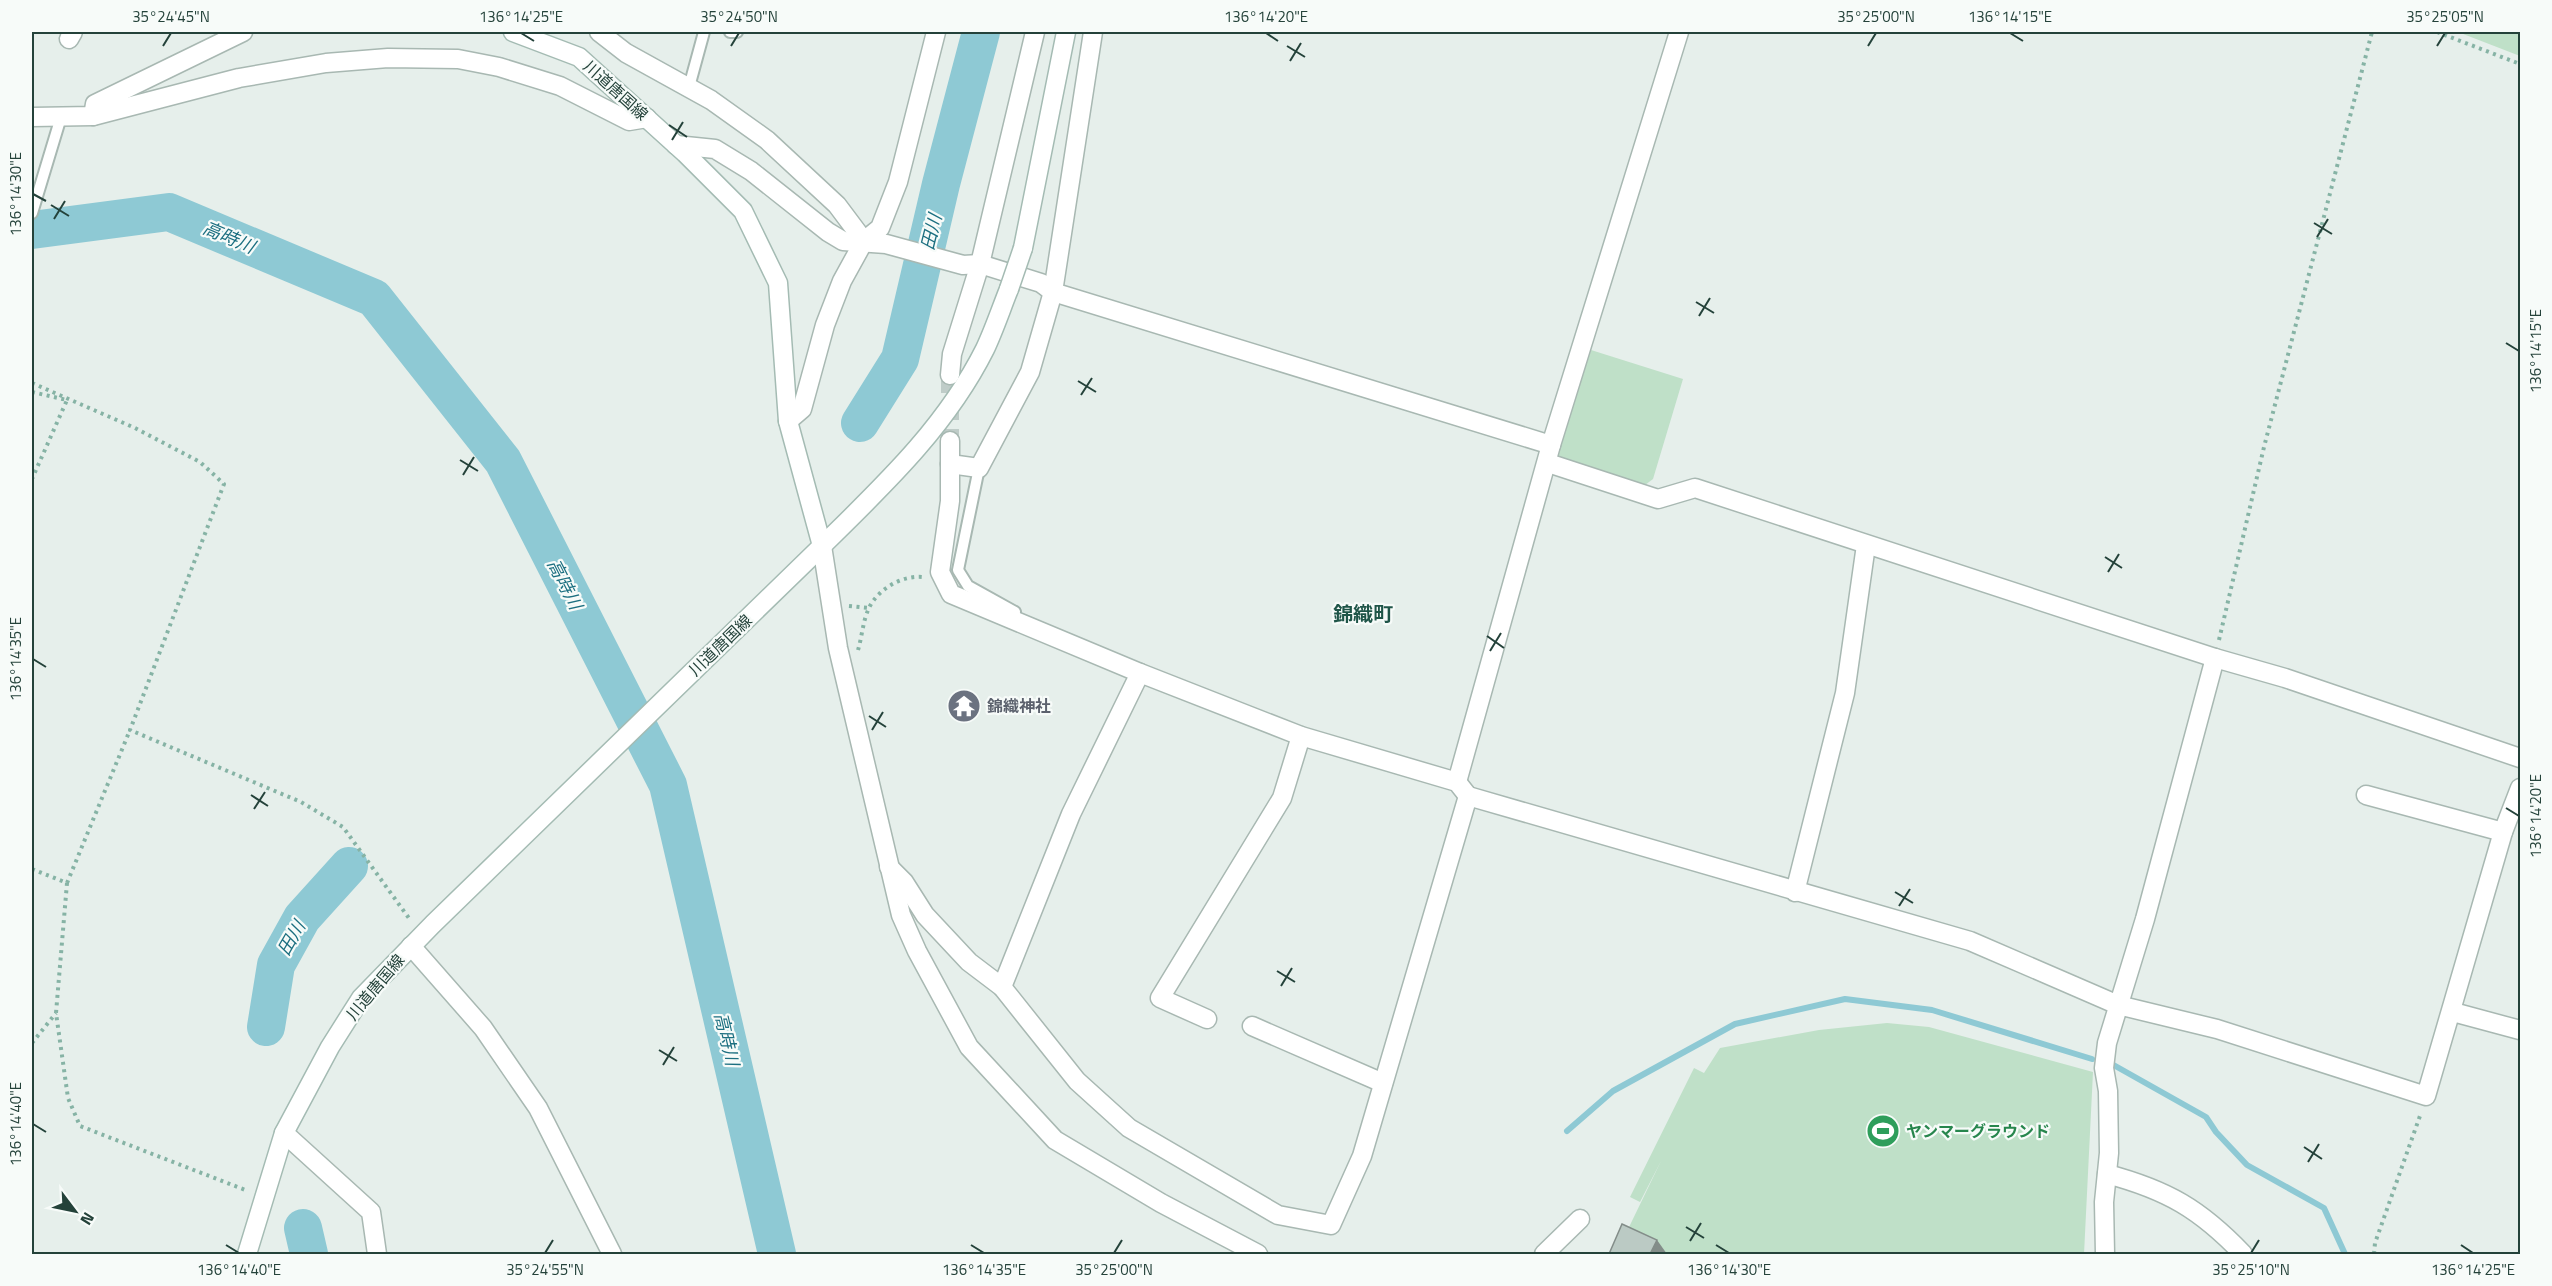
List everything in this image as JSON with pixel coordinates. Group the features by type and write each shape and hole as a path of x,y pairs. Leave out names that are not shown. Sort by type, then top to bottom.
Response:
{"street":[{"path":"93,116 96,104 243,32"},
{"name":"川道唐国線","path":"247,1254 284,1133 330,1047 362,998 422,935 822,546 788,421 778,284 743,211 676,145 579,57 513,32"},
{"path":"599,32 626,53 711,100 767,140 837,205 864,241"},
{"path":"788,421 802,409 825,325 842,281 864,241 880,228 898,182 936,32"},
{"path":"950,375 952,354 971,264 1035,32"},
{"path":"1066,32 1023,248 985,349 946,412 896,472 822,546 838,648 868,765 901,915 917,951 969,1047 1054,1140 1161,1203 1258,1254"},
{"path":"950,464 980,468 1029,372 1053,292 1093,32"},
{"path":"889,867 904,882 925,915 962,954 1002,987 1077,1081 1129,1128 1278,1215 1331,1225 1362,1156 1550,454 1679,32"},
{"path":"32,117 93,116 239,78 326,63 388,58 458,59 499,67 560,86 628,122 647,118"},
{"path":"676,145 715,148 751,171 828,232 843,241 886,244 1041,283 1053,292 1550,454 1658,499 1695,488 2215,658 2285,678 2520,758"},
{"path":"950,441 950,501 940,572 951,594 1140,673 1301,736 1462,789 1795,892 1970,941 2118,1005 2217,1029 2426,1096 2453,1012 2503,832 2520,788"},
{"path":"1795,892 1845,693 1866,545"},
{"path":"2105,1254 2104,1202 2109,1115 2104,1068 2107,1043 2145,919 2215,658"},
{"path":"1002,987 1071,814 1140,673"},
{"path":"1207,1019 1160,998 1282,798 1301,736"},
{"path":"2366,795 2503,832"},
{"path":"422,935 538,1108 612,1254"},
{"path":"2453,1012 2520,1030"},
{"path":"1252,1026 1383,1083"},
{"path":"284,1133 371,1212 377,1254"},
{"path":"2107,1174 2139,1183 2182,1202 2243,1254"},
{"path":"1544,1254 1580,1219"}],"lane":[{"path":"689,87 704,32"},
{"path":"730,32 737,32"},
{"path":"32,213 61,117"},
{"path":"980,468 958,570 968,586 1018,614 1029,627"}],"path":[{"path":"2215,658 2264,447 2372,32"},
{"path":"2437,32 2520,64"},
{"path":"32,383 135,428 200,462 224,484 130,730 66,883 56,1013 68,1098 80,1126 263,1197"},
{"path":"32,392 67,400"},
{"path":"32,479 67,400"},
{"path":"857,654 869,608 889,585 915,576 944,579"},
{"path":"130,730 301,802 343,827 422,935"},
{"path":"32,869 66,883"},
{"path":"32,1043 56,1013"},
{"path":"2374,1254 2375,1243 2426,1096"}],"green space":[{"path":"2458,32 2520,32 2520,56"},
{"path":"1591,350 1683,379 1653,479 1645,485 1564,463 1557,455"},
{"name":"ヤンマーグラウンド","path":"1887,1023 1929,1027 2093,1072 2084,1254 1616,1254 1661,1161 1640,1202 1630,1197 1694,1068 1704,1073 1720,1048 1819,1030"}],"building":[{"path":"1622,1224 1657,1240 1650,1254 1609,1254"}],"waterway":[{"name":"田川","path":"860,423 900,359 941,184 981,32"},
{"name":"高時川","path":"32,230 169,212 374,298 503,461 668,785 777,1254"},
{"name":"田川","path":"266,1027 276,965 302,918 349,866"},
{"path":"1567,1131 1613,1091 1735,1024 1845,999 1932,1010 2092,1059"},
{"path":"2110,1063 2206,1117 2216,1132 2247,1165 2324,1208 2345,1254"},
{"name":"田川","path":"303,1228 309,1254"}],"tunnel":[{"path":"950,375 950,441"}],"place":[{"name":"錦織神社","path":"964,706"},
{"name":"ヤンマーグラウンド","path":"1883,1131"}],"district":[{"name":"錦織町","path":"1363,613"}]}
